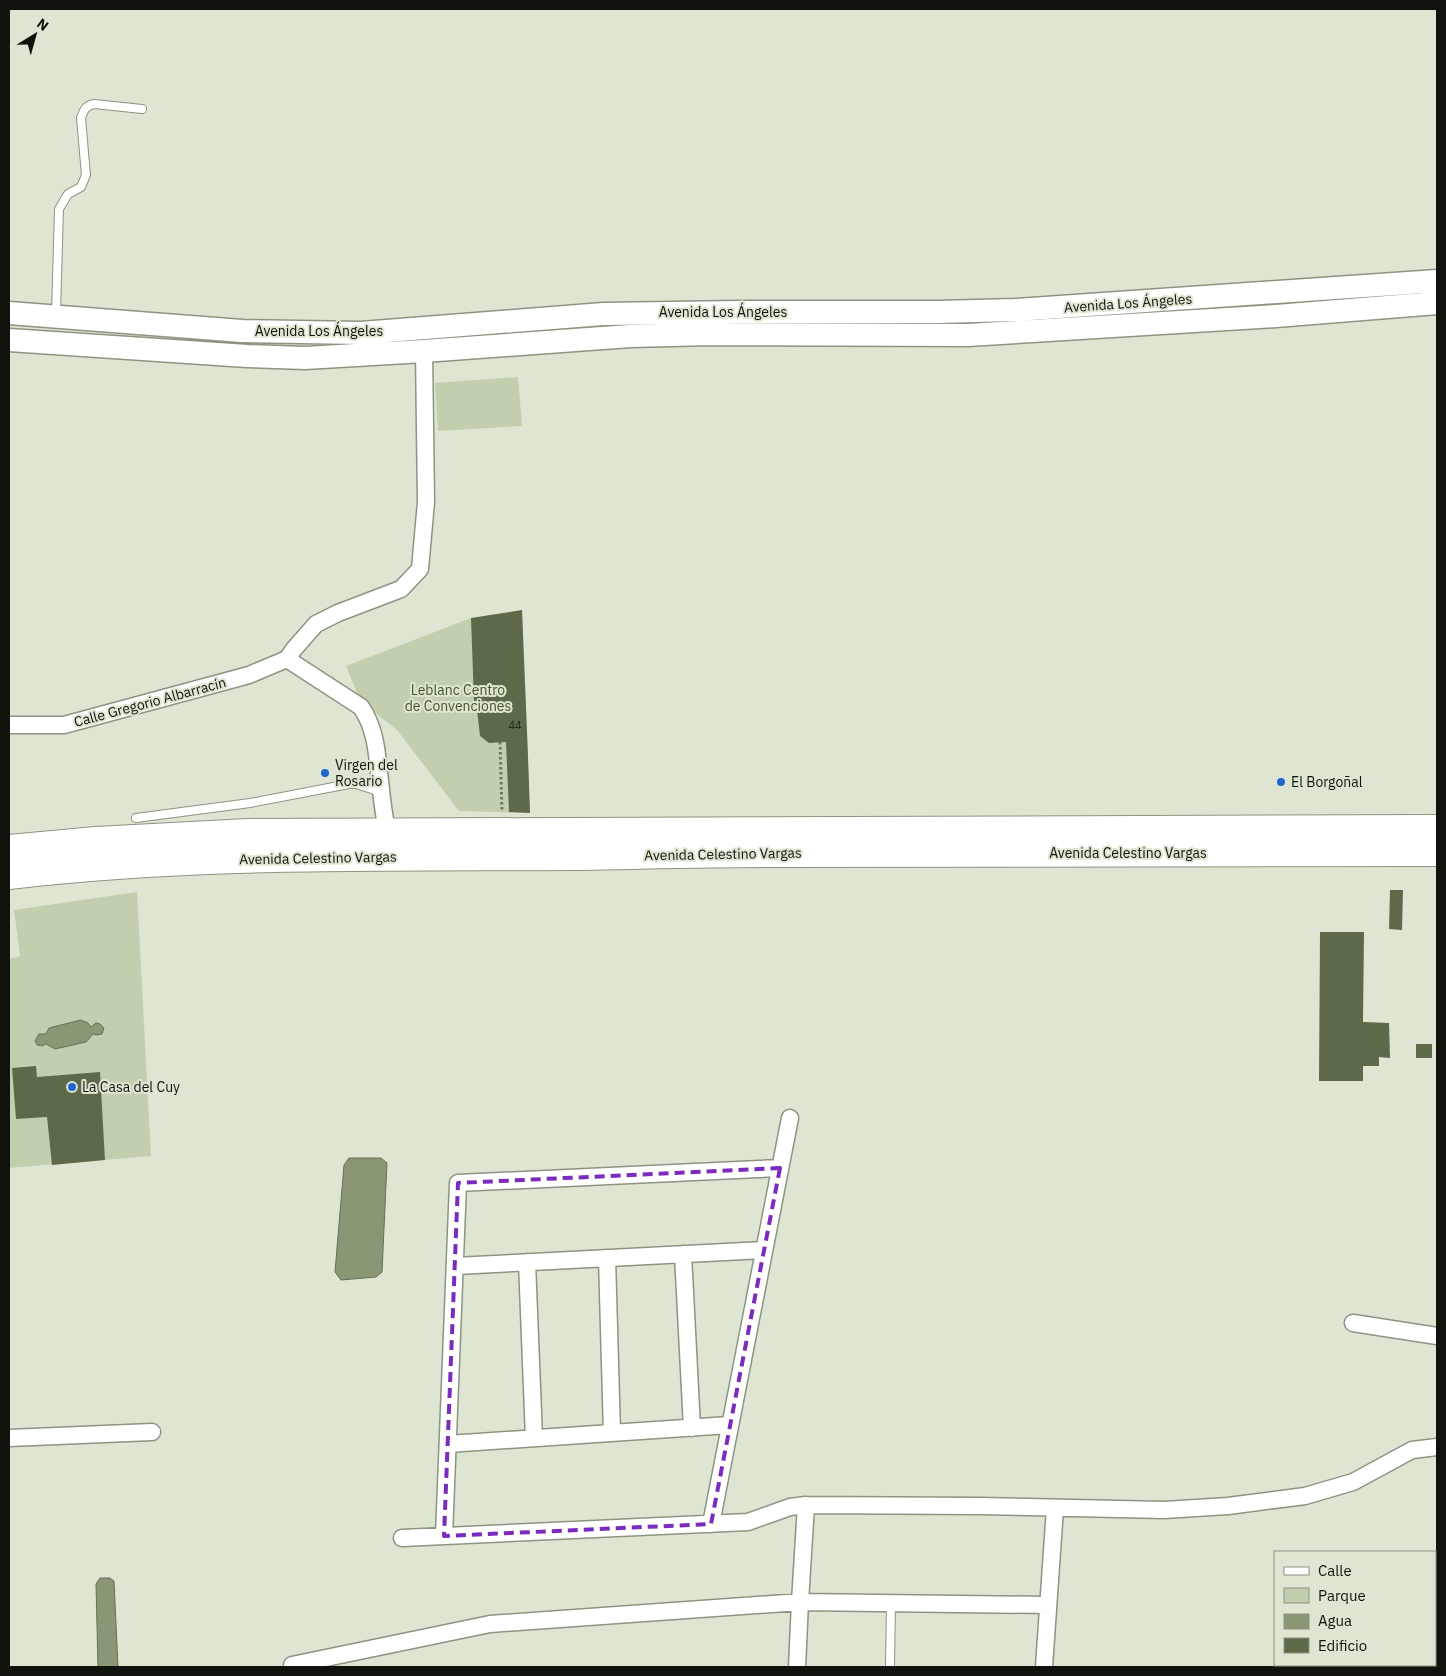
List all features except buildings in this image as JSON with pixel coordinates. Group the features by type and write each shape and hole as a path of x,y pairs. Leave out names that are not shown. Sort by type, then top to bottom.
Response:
{"highway":[{"name":"Avenida Celestino Vargas","path":"9,875 108,865 346,856 441,844 502,831 600,843 767,853 878,842 1425,841"},
{"name":"Avenida Celestino Vargas","path":"9,849 96,841 239,833 387,832 441,844 600,843"}],"main road":[{"name":"Avenida Los Ángeles","path":"9,314 242,331 361,333 603,314 1015,310 1437,281"},
{"name":"Avenida Los Ángeles","path":"9,340 305,358 630,336 693,334 968,335 1276,316 1437,303"}],"street":[{"path":"387,832 375,736 366,715 360,707 287,660 316,624 338,613 402,590 420,570 426,502 424,351"},
{"name":"Calle Gregorio Albarracín","path":"9,725 64,725 249,675 287,660"},
{"path":"711,1524 790,1118"},
{"path":"444,1536 458,1183 780,1168"},
{"path":"455,1266 764,1250"},
{"path":"683,1254 692,1428"},
{"path":"607,1258 612,1433"},
{"path":"527,1262 534,1438"},
{"path":"1353,1323 1437,1336"},
{"path":"448,1444 730,1425"},
{"path":"9,1438 152,1432"},
{"path":"402,1538 748,1522 790,1507 806,1506 1164,1510 1228,1506 1305,1496 1353,1482 1412,1450 1437,1447"},
{"path":"797,1667 806,1506"},
{"path":"1044,1667 1055,1508"},
{"path":"292,1667 292,1665 490,1624 800,1602 1048,1604"}],"lane":[{"path":"56,316 59,209 68,194 81,187 86,175 81,118 84,109 94,104 142,109"},
{"path":"136,818 250,803 349,784 356,784 381,792"},
{"path":"890,1667 891,1603"}],"path":[{"path":"500,742 502,831"}],"highlighted area":[{"path":"780,1168 711,1524 444,1536 458,1183"}],"green space":[{"path":"518,377 522,426 438,431 435,383"},
{"name":"Leblanc Centro de Convenciones","path":"522,610 530,813 459,811 397,730 361,702 346,666 471,618"},
{"path":"137,892 151,1156 9,1168 9,959 20,956 14,910"}],"water":[{"path":"81,1020 88,1023 91,1027 96,1023 100,1024 104,1028 102,1034 93,1034 86,1042 55,1049 46,1044 42,1046 37,1045 35,1041 39,1034 46,1034 49,1028"},
{"path":"349,1158 381,1158 387,1163 382,1272 376,1277 341,1280 335,1272 344,1165"},
{"path":"100,1578 110,1578 114,1581 118,1667 98,1667 96,1584"}],"place":[{"name":"Virgen del Rosario","path":"325,773"},
{"name":"El Borgoñal","path":"1281,782"},
{"name":"La Casa del Cuy","path":"72,1087"}]}
